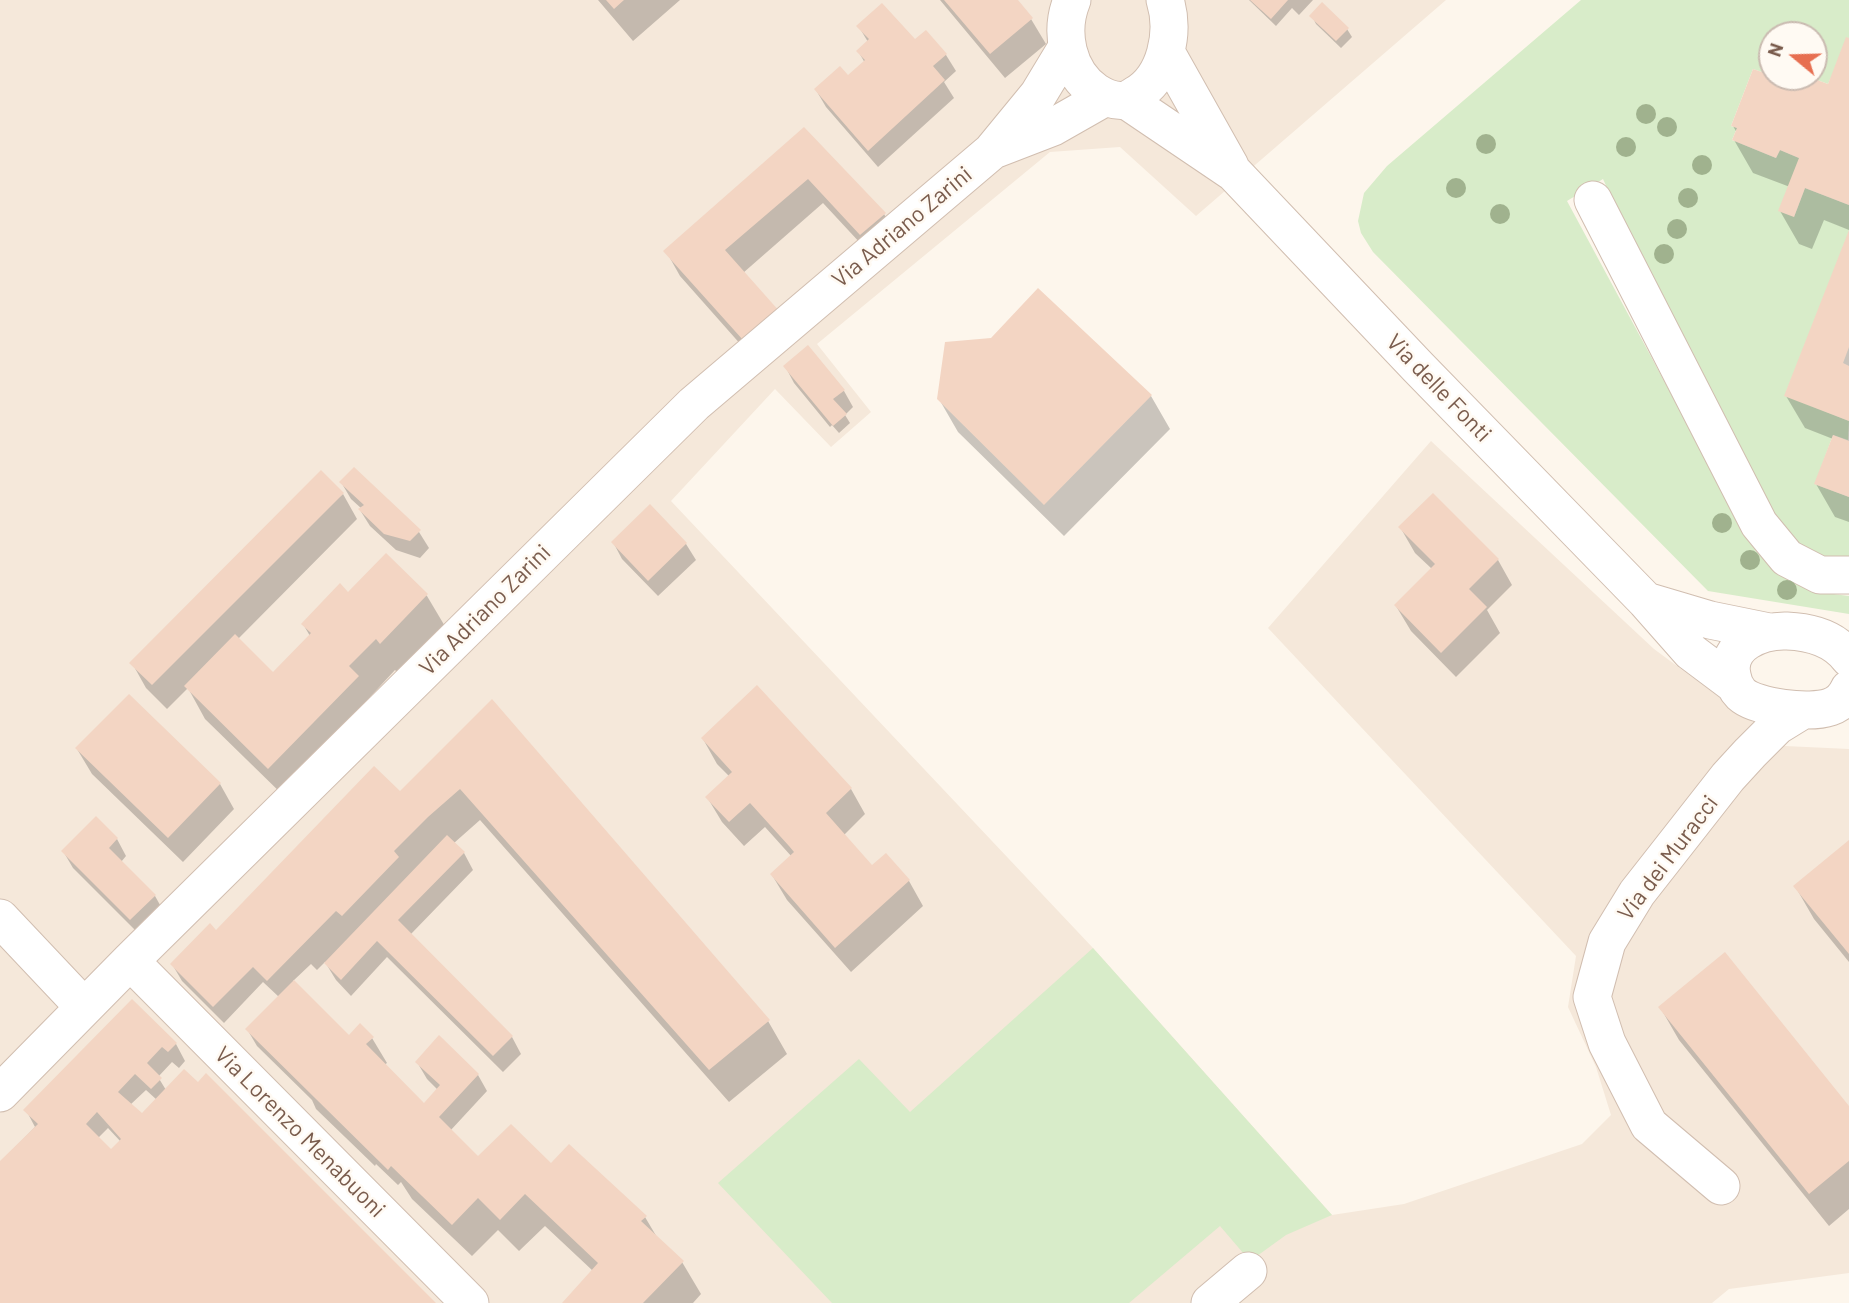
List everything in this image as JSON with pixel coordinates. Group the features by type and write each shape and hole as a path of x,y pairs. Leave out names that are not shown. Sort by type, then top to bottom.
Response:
{"street":[{"path":"992,151 1115,99 1142,92 1156,76 1166,52 1169,12 1165,0"},
{"path":"992,151 1038,94 1067,47 1070,2"},
{"name":"Via delle Fonti","path":"1067,47 1073,67 1086,85 1115,99 1234,173"},
{"name":"Via delle Fonti","path":"1166,52 1234,173 1646,601 1691,652 1745,697 1768,705 1833,706"},
{"name":"Via Adriano Zarini","path":"0,1093 694,404 992,151"},
{"path":"1593,200 1759,524 1787,558 1820,575 1849,575"},
{"name":"Via delle Fonti","path":"1646,601 1710,620 1769,632 1795,632 1822,638 1835,643 1849,657"},
{"path":"1737,688 1731,665 1734,655 1753,637 1769,632"},
{"name":"Via dei Muracci","path":"1728,777 1739,745 1737,688"},
{"name":"Via dei Muracci","path":"1721,1186 1649,1125 1607,1043 1592,997 1607,942 1631,903 1728,777 1777,726 1833,706"},
{"path":"0,918 84,1007"},
{"name":"Via Lorenzo Menabuoni","path":"130,961 470,1303"},
{"path":"1210,1303 1248,1270"}],"shaded area":[{"path":"0,0 1446,0 1196,216 1120,147 1050,152 817,344 871,412 831,447 775,389 671,501 1093,948 1332,1215 1404,1204 1582,1144 1611,1115 1596,1067 1568,1007 1576,956 1268,628 1431,441 1654,649 1785,746 1849,749 1849,1273 1729,1289 1712,1303 0,1303"}],"green space":[{"path":"1581,0 1849,0 1849,38 1828,84 1828,21 1758,21 1758,71 1753,69 1731,126 1737,128 1732,140 1776,158 1780,150 1799,158 1794,217 1805,188 1849,205 1849,233 1785,395 1849,421 1848,440 1833,435 1815,484 1849,497 1849,566 1839,567 1785,542 1662,309 1603,179 1567,201 1756,551 1781,573 1818,592 1849,596 1849,614 1708,591 1373,252 1361,233 1358,221 1364,193 1387,166"},
{"path":"1093,948 1332,1215 1286,1235 1250,1261 1220,1226 1129,1303 832,1303 718,1183 859,1059 910,1112"}],"building":[{"path":"606,0 624,0 614,9"},
{"path":"944,0 1018,0 1033,18 990,54"},
{"path":"1250,0 1288,0 1271,19"},
{"path":"1322,2 1349,28 1336,41 1309,16"},
{"path":"882,3 915,39 926,30 947,54 933,66 945,80 868,151 814,89 840,66 848,75 865,60 856,51 869,39 856,26"},
{"path":"1846,37 1849,38 1849,205 1805,188 1794,217 1778,211 1799,158 1780,150 1776,158 1732,140 1737,128 1731,126 1753,69 1758,71 1758,91 1828,91 1828,84"},
{"path":"804,127 886,213 860,235 808,179 725,250 780,312 743,340 663,251"},
{"path":"1849,230 1849,347 1843,363 1849,366 1849,421 1784,396"},
{"path":"1038,288 1152,395 1044,505 937,399 945,342 991,338"},
{"path":"808,345 845,390 833,399 847,414 833,426 783,366"},
{"path":"1833,435 1849,441 1849,497 1814,484"},
{"path":"354,467 421,530 410,541 384,534 358,509 364,505 339,482"},
{"path":"321,470 344,493 152,685 129,663"},
{"path":"1433,493 1499,559 1469,589 1487,607 1441,653 1394,605 1435,564 1398,527"},
{"path":"650,504 687,543 648,581 611,542"},
{"path":"386,553 428,594 380,644 376,639 349,666 359,676 268,769 184,686 235,634 273,672 311,633 301,624 340,583 348,592"},
{"path":"757,685 852,788 826,813 872,865 886,853 910,880 835,948 770,874 794,852 789,846 750,803 729,822 705,797 732,772 701,738"},
{"path":"129,694 221,783 168,838 75,748"},
{"path":"492,699 770,1020 709,1070 460,789 394,851 399,857 342,916 336,911 267,981 253,967 213,1007 170,964 210,923 216,930 374,766 400,791"},
{"path":"96,816 118,838 109,848 156,895 130,920 61,851"},
{"path":"447,835 465,852 398,920 513,1036 493,1056 377,941 341,980 324,963"},
{"path":"1849,840 1849,954 1793,886"},
{"path":"1725,952 1849,1106 1849,1161 1809,1194 1658,1007"},
{"path":"294,980 349,1035 360,1023 374,1037 366,1044 424,1103 440,1085 415,1062 439,1035 479,1074 439,1117 478,1156 511,1124 551,1163 569,1144 647,1216 641,1221 684,1261 643,1303 562,1303 598,1263 525,1194 500,1220 478,1198 452,1225 391,1166 388,1170 245,1029"},
{"path":"132,999 177,1043 168,1052 162,1047 147,1063 162,1078 151,1089 135,1074 118,1092 142,1113 184,1069 198,1082 206,1073 436,1303 0,1303 0,1161 38,1124 23,1110","holes":["97,1112 121,1139 111,1149 86,1124"]}]}
